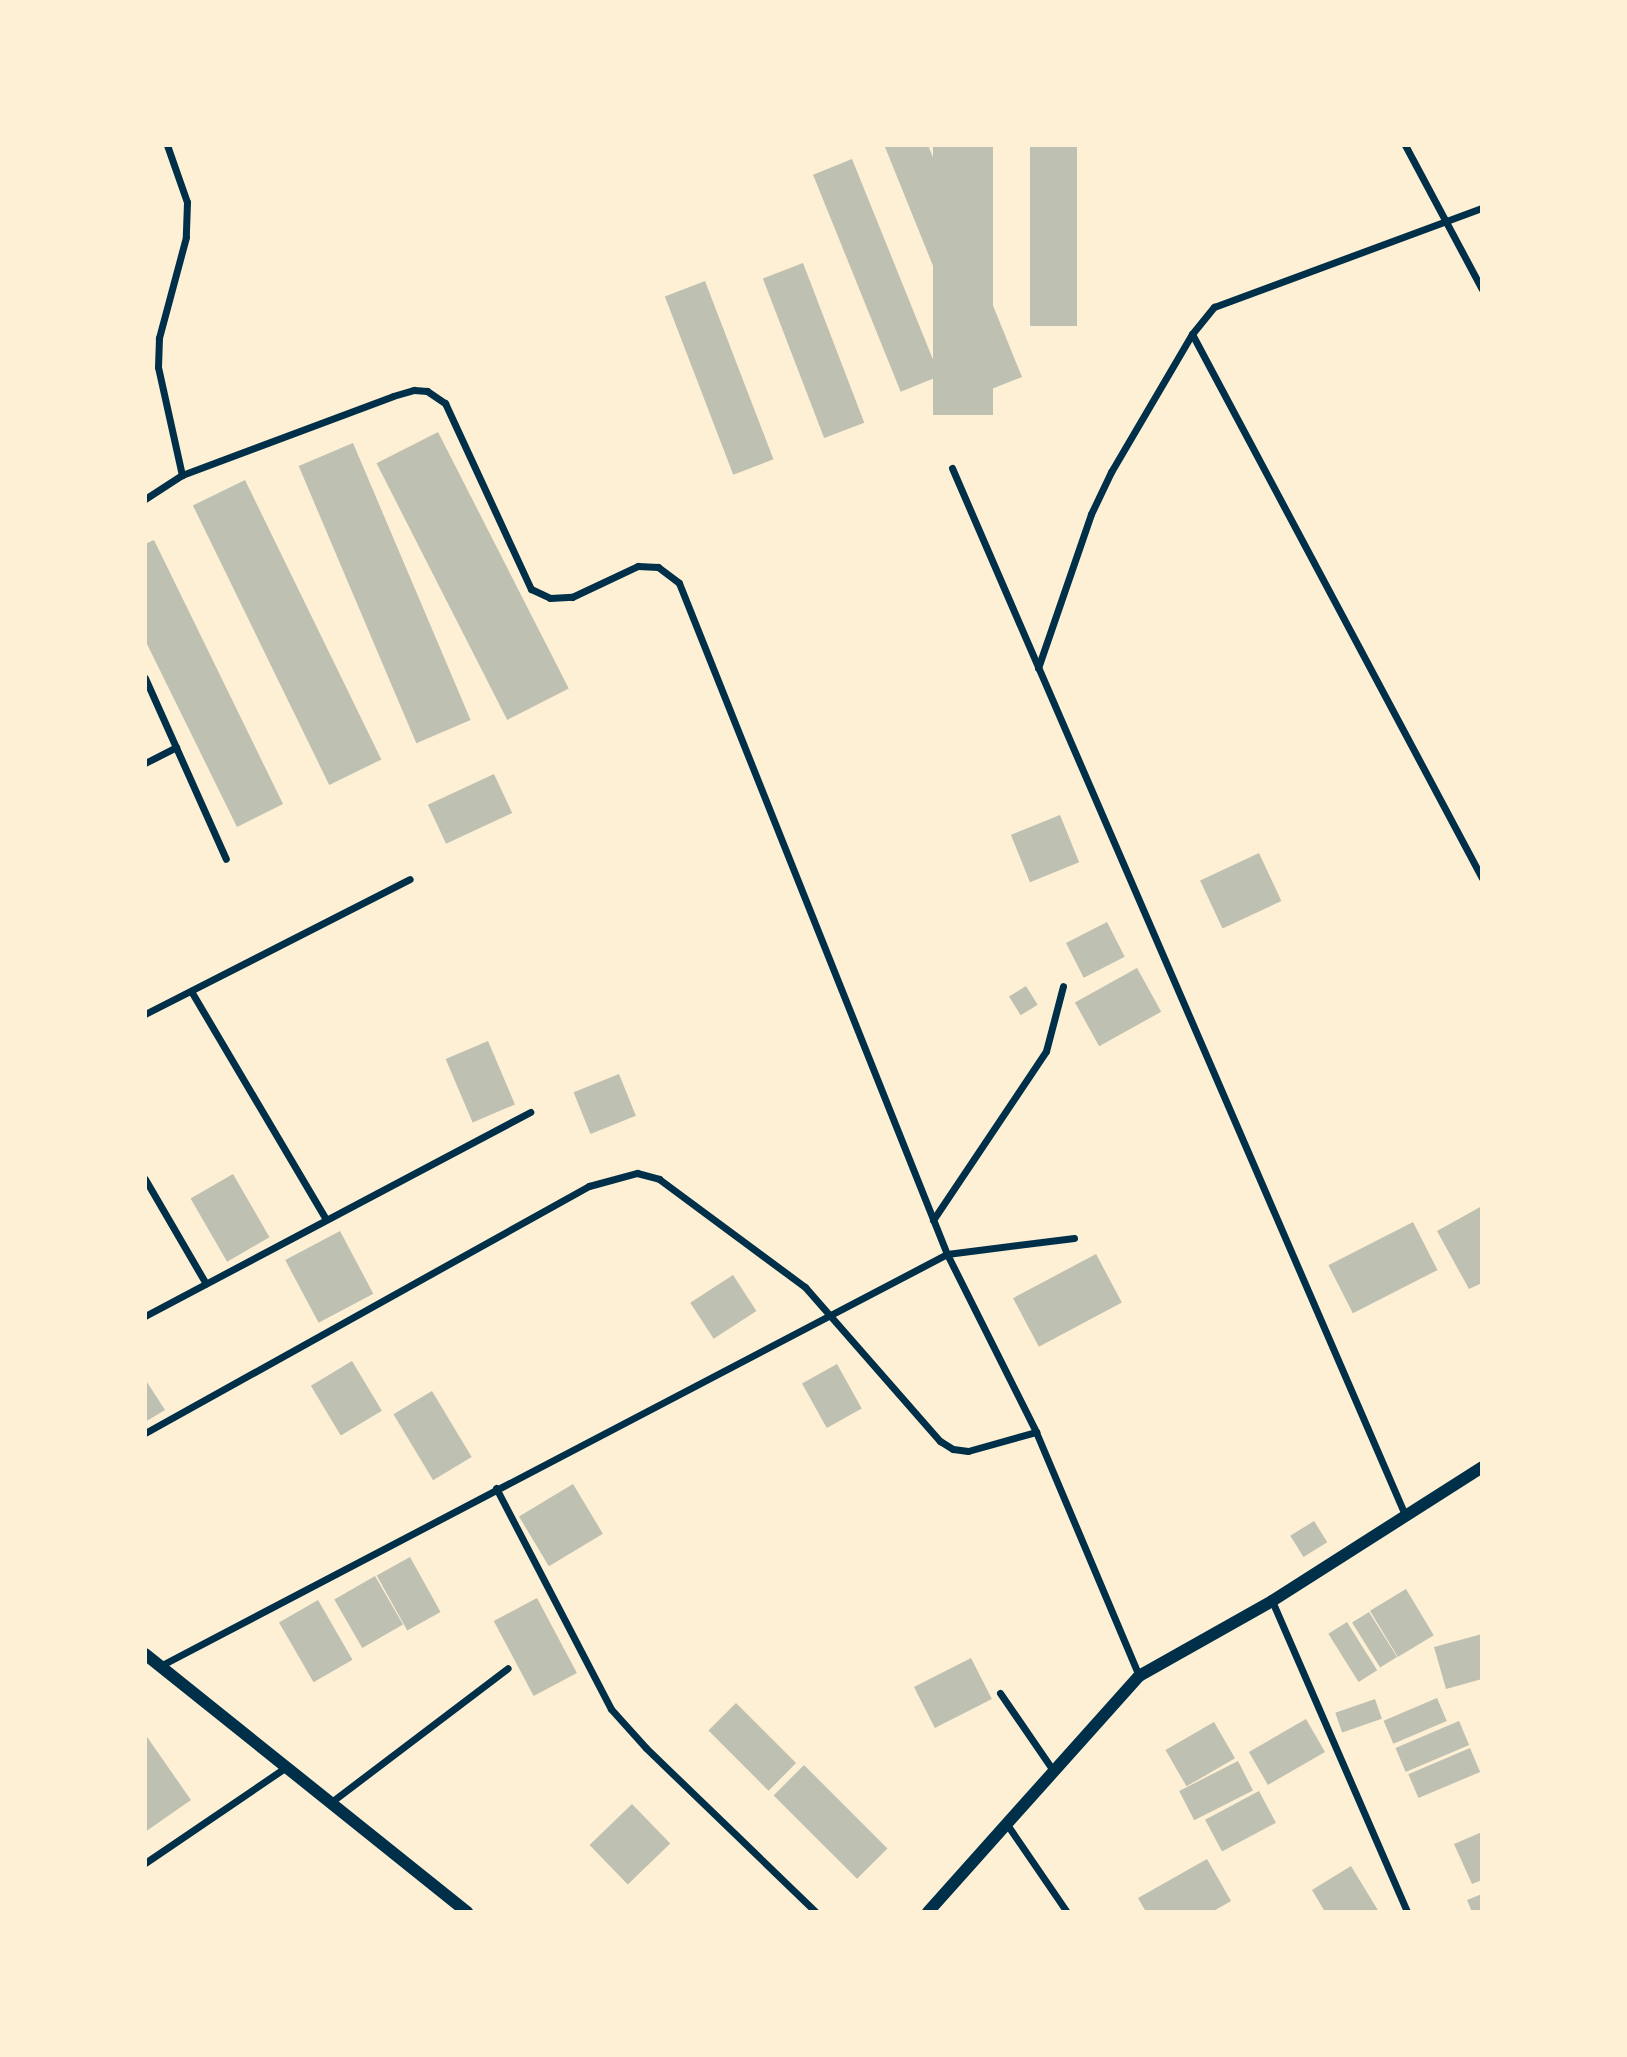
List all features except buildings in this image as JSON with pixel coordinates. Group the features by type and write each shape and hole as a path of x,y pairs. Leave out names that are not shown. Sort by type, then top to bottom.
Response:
{"street":[{"path":"167,145 187,202 186,237 159,338 158,368 182,475"},
{"path":"1405,145 1482,289"},
{"path":"1038,668 1096,504 1111,472 1192,334 1214,306 1482,208"},
{"path":"1192,334 1482,878"},
{"path":"145,499 182,475 393,396 414,390 426,391 444,403 531,589 550,597 572,597 638,566 658,567 679,583 947,1254 1036,1432 1139,1676"},
{"path":"952,468 1405,1515"},
{"path":"145,678 226,859"},
{"path":"145,763 176,747"},
{"path":"145,1014 410,879"},
{"path":"933,1220 1046,1051 1063,986"},
{"path":"191,990 326,1219"},
{"path":"145,1316 530,1112"},
{"path":"145,1433 589,1186 637,1173 659,1179 805,1287 940,1441 953,1449 968,1451 1036,1432"},
{"path":"145,1179 206,1284"},
{"path":"160,1666 947,1254 1074,1238"},
{"path":"928,1912 1139,1676 1272,1601 1482,1466"},
{"path":"496,1488 611,1710 646,1748 816,1912"},
{"path":"1272,1601 1407,1912"},
{"path":"145,1654 467,1912"},
{"path":"330,1803 508,1668"},
{"path":"1000,1693 1053,1770"},
{"path":"145,1863 285,1768"},
{"path":"1006,1823 1067,1912"}]}
